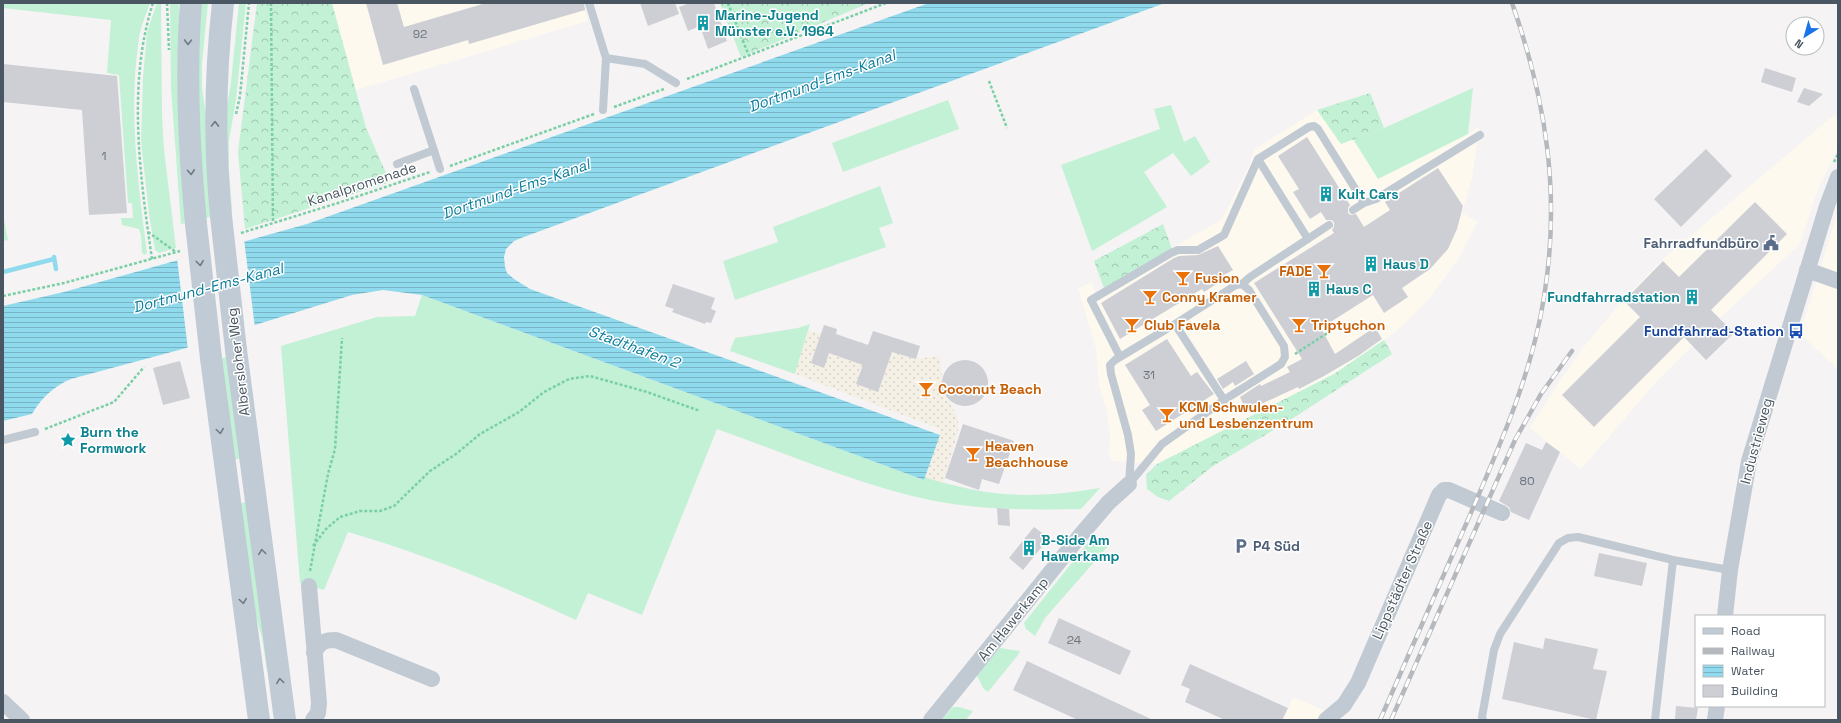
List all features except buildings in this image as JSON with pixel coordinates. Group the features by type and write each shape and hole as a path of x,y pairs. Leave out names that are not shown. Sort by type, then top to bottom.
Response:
{"main road":[{"name":"Albersloher Weg","path":"191,3 188,34 187,120 196,224 211,358 259,720"},
{"name":"Albersloher Weg","path":"223,3 218,50 215,130 221,216 236,350 285,720"}],"street":[{"name":"Industrieweg","path":"1725,615 1730,570 1749,461 1827,206 1838,177"},
{"path":"1807,270 1838,280"},
{"name":"Am Hawerkamp","path":"931,720 1079,537 1108,504 1129,484"},
{"name":"Lippstädter Straße","path":"1326,720 1344,705 1358,683 1439,495 1444,490 1448,490 1502,513"},
{"path":"308,586 318,703 318,713 313,720"},
{"path":"314,653 319,645 326,640 336,640 432,679"},
{"path":"3,702 22,720"},
{"path":"1716,707 1716,720"}],"lane":[{"path":"589,3 606,58 603,110"},
{"path":"606,58 645,64 676,83"},
{"path":"414,89 440,169"},
{"path":"1120,357 1091,300 1171,253 1178,250 1198,250 1224,235 1258,159 1309,127 1314,126 1318,129 1364,203"},
{"path":"1354,210 1364,203 1376,200 1480,134"},
{"path":"397,164 434,150"},
{"path":"1258,159 1308,239"},
{"path":"1129,484 1131,454 1128,435 1110,370 1110,365 1120,357 1236,285 1242,284 1250,277 1330,225"},
{"path":"1242,284 1249,290 1284,346 1285,357"},
{"path":"1175,324 1224,400"},
{"name":"Am Hawerkamp","path":"1129,484 1162,444 1224,400 1281,364 1285,357"},
{"path":"3,440 35,432"},
{"path":"1483,720 1482,717 1494,650 1500,634 1559,543 1568,538 1578,537 1673,560 1730,570"},
{"path":"1655,720 1673,560"}],"path":[{"path":"3,296 64,283 152,259 138,142 142,46 146,24 153,3"},
{"path":"234,121 240,96 249,3"},
{"name":"Kanalpromenade","path":"271,3 273,223 458,164"},
{"path":"728,3 749,56"},
{"path":"989,81 1007,128"},
{"path":"148,232 176,252"},
{"path":"1285,357 1293,356 1330,332 1325,325"},
{"path":"308,586 328,474 335,449 342,338"},
{"path":"35,432 114,402 144,367"},
{"path":"314,546 326,529 340,517 360,511 380,511 394,506 430,471 456,454 480,434 519,412 544,392 569,379 590,376 647,392 700,411"}],"shaded area":[{"path":"332,3 583,3 588,21 356,90"},
{"path":"1317,110 1341,144 1353,139 1379,178 1468,134 1480,126 1472,178 1462,213 1478,221 1460,256 1430,298 1397,331 1334,374 1157,464 1112,461 1109,454 1110,434 1107,411 1099,386 1096,349 1078,288 1092,282 1095,293 1222,219 1248,168 1255,149"},
{"path":"1834,115 1838,120 1838,147 1817,192 1800,244 1721,317 1658,380 1581,469 1530,428 1582,349 1638,284 1662,260"},
{"path":"1838,211 1838,369 1800,334"},
{"path":"1293,697 1342,718 1340,720 1283,720"}],"green space":[{"path":"3,3 150,3 139,38 134,92 134,119 140,200 147,253 145,255 142,253 141,235 139,229 122,225 121,218 133,218 132,203 128,203 119,75 107,73 111,20 3,8"},
{"path":"157,3 161,3 162,115 164,150 176,248 159,253 155,250 149,214 141,141 143,78 147,32"},
{"path":"170,3 179,3 187,223 181,224 171,88"},
{"path":"198,3 208,3 202,63 202,87 207,122 213,216 203,219 194,73"},
{"path":"239,3 246,3 236,100 229,140 229,169 232,210 227,211 224,126 231,82"},
{"path":"257,3 332,3 366,128 390,182 245,229 238,152"},
{"path":"720,3 869,3 741,57"},
{"path":"1473,88 1468,134 1378,179 1353,139 1384,128"},
{"path":"1370,93 1384,128 1341,144 1317,110"},
{"path":"948,100 959,129 843,172 832,143"},
{"path":"1171,105 1184,142 1195,136 1210,162 1191,176 1173,153 1144,172 1167,207 1092,251 1061,165 1160,129 1154,109"},
{"path":"880,186 893,223 879,228 886,247 735,300 723,261 778,242 773,227"},
{"path":"3,214 8,240 3,241"},
{"path":"1163,224 1172,249 1104,288 1094,261"},
{"path":"422,295 924,480 925,477 948,484 991,493 1032,495 1076,492 1100,488 1081,509 1005,509 967,506 930,500 876,486 822,468 717,429 642,615 588,593 576,620 464,572 348,532 324,590 300,583 281,346 377,317 415,316"},
{"path":"810,324 795,374 730,351 735,338 798,328"},
{"path":"1384,340 1392,354 1287,422 1213,466 1169,501 1158,497 1147,489 1146,475 1157,464 1334,374"},
{"path":"229,356 242,458 231,461 219,359"},
{"path":"247,501 271,670 267,671 262,638 248,589 237,505"},
{"path":"1099,540 1109,545 1045,618 1035,636 1026,629 1024,623 1090,541"},
{"path":"1000,648 1020,651 988,692 983,688 977,675"},
{"path":"953,707 973,711 966,720 941,720"}],"sand":[{"path":"808,331 869,344 916,359 940,356 943,389 958,418 958,432 943,483 925,477 940,435 940,429 795,374"}],"water":[{"path":"929,3 1165,3 521,238 514,241 506,249 504,257 507,273 530,289 940,435 924,480 422,295 383,290 352,295 219,336 190,347 71,379 48,393 32,414 3,421 3,306 64,292 307,224"}],"pier":[{"path":"244,239 255,328 220,338 188,350 177,258"}],"waterway":[{"path":"54,257 56,269"},
{"path":"3,272 54,259"}],"railway":[{"path":"1380,720 1470,515 1514,409 1532,354 1539,326 1549,259 1551,221 1547,148 1542,111 1534,75 1512,3"},
{"path":"1391,720 1515,440 1541,394 1572,351"}],"place":[{"name":"Marine-Jugend Münster e.V. 1964","path":"703,23"},
{"name":"Kult Cars","path":"1326,194"},
{"name":"Fahrradfundbüro","path":"1771,243"},
{"name":"Haus D","path":"1371,264"},
{"name":"FADE","path":"1324,271"},
{"name":"Fusion","path":"1183,278"},
{"name":"Haus C","path":"1314,289"},
{"name":"Conny Kramer","path":"1150,297"},
{"name":"Fundfahrradstation","path":"1692,297"},
{"name":"Club Favela","path":"1132,325"},
{"name":"Triptychon","path":"1299,325"},
{"name":"Fundfahrrad-Station","path":"1796,331"},
{"name":"Coconut Beach","path":"926,389"},
{"name":"KCM Schwulen- und Lesbenzentrum","path":"1167,415"},
{"name":"Burn the Formwork","path":"68,440"},
{"name":"Heaven Beachhouse","path":"973,454"},
{"name":"P4 Süd","path":"1241,546"},
{"name":"B-Side Am Hawerkamp","path":"1029,548"}],"water label":[{"name":"Dortmund-Ems-Kanal","path":"822,81"},
{"name":"Dortmund-Ems-Kanal","path":"516,189"},
{"name":"Dortmund-Ems-Kanal","path":"208,288"},
{"name":"Stadthafen 2","path":"634,347"}]}
